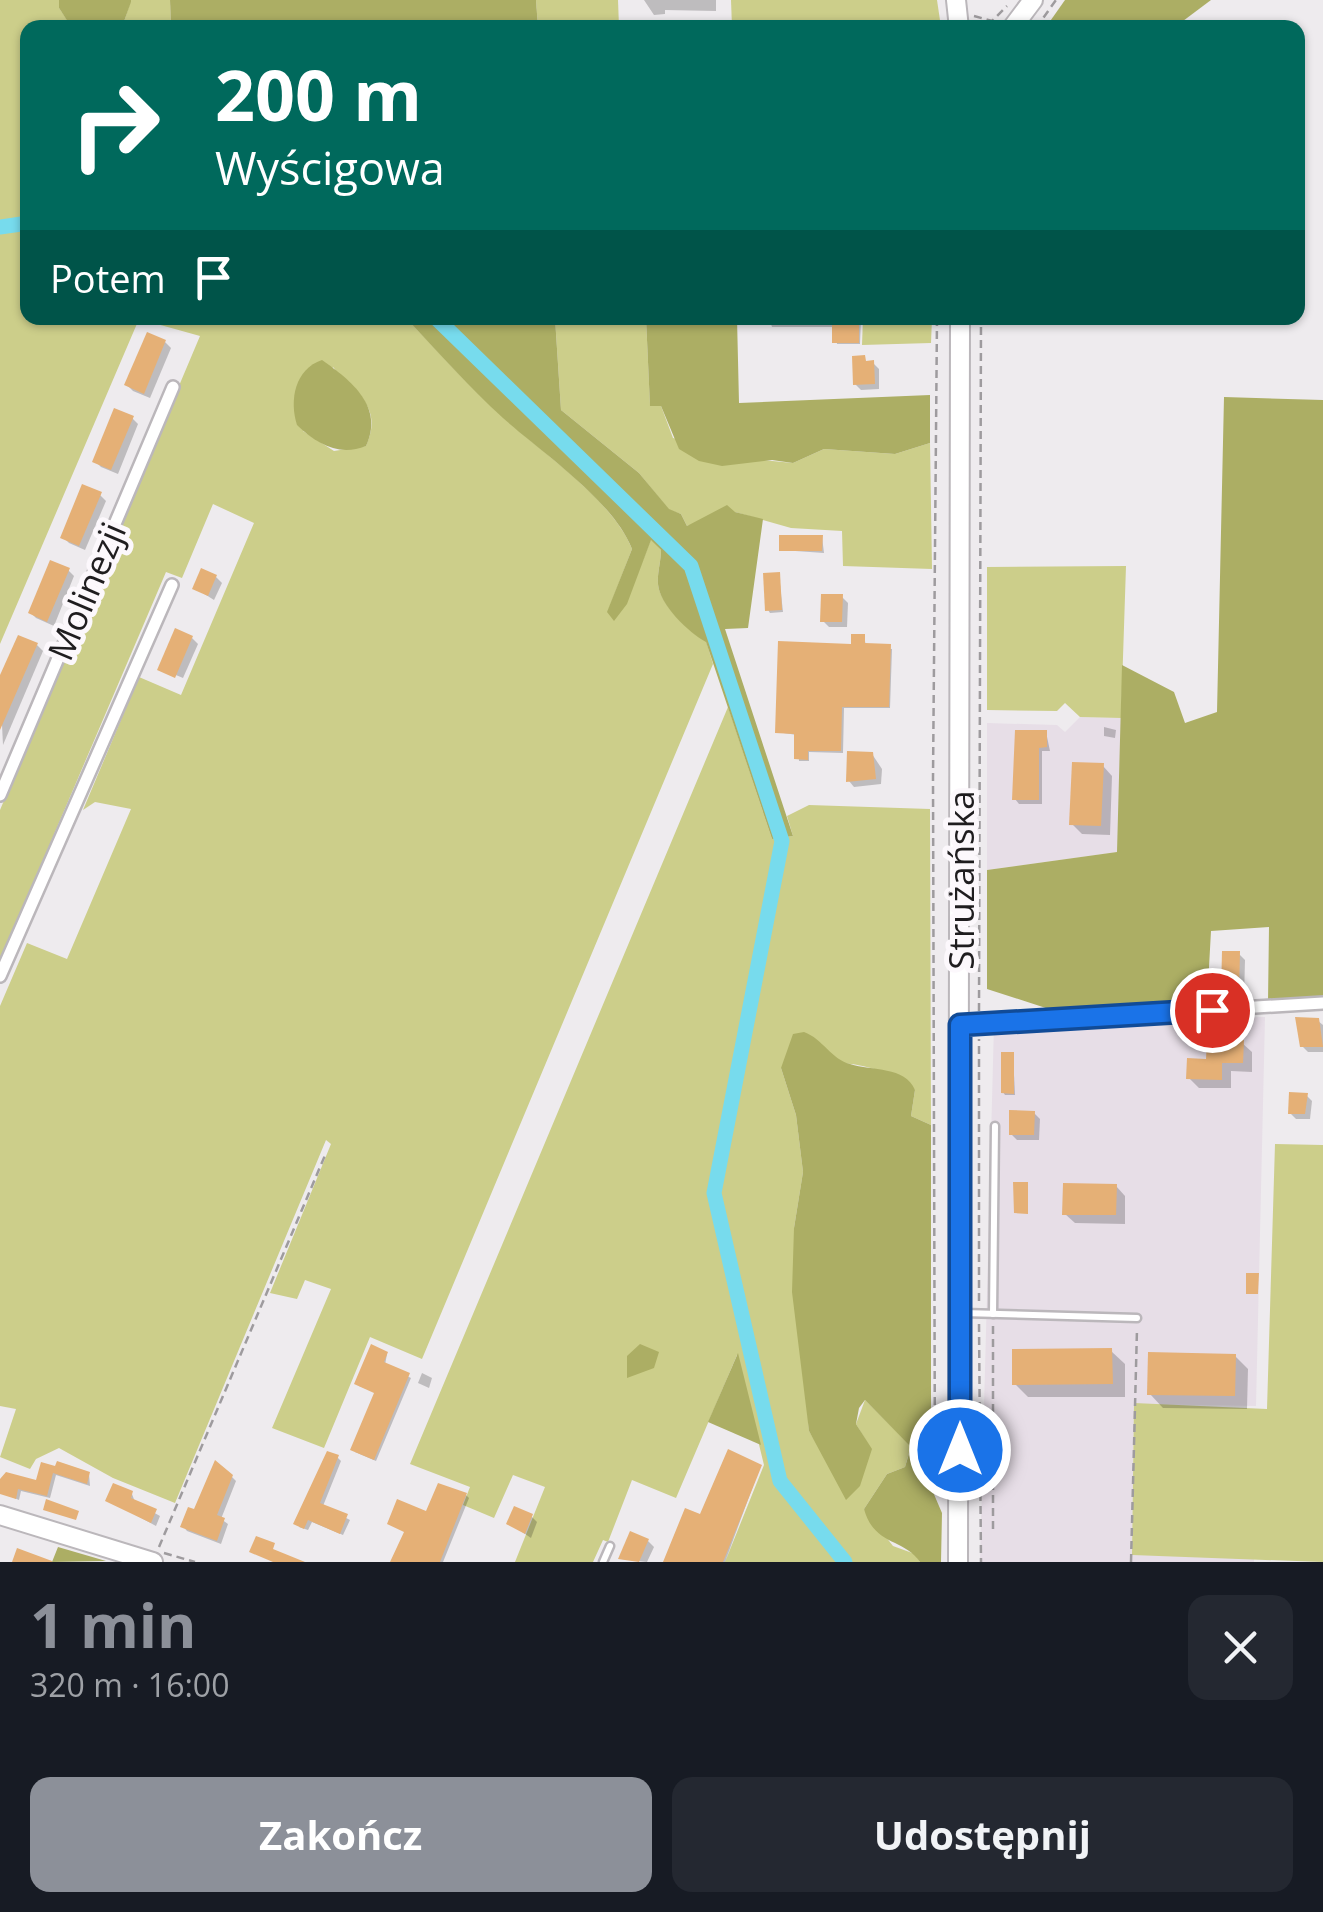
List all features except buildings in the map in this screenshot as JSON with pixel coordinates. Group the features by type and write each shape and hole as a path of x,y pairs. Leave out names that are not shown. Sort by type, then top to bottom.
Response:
{"main road":[{"path":"1018,20 1033,0"},
{"name":"Strużańska","path":"958,1562 969,1314 960,1025 960,325"},
{"path":"0,1515 153,1562"}],"street":[{"name":"Molinezji","path":"0,795 173,387"},
{"path":"0,976 172,585"},
{"path":"960,1025 1323,1003"}],"lane":[{"path":"993,1314 995,1126"},
{"path":"969,1314 1137,1318"},
{"path":"603,1562 610,1546"}],"path":[{"path":"993,20 1006,6 1015,20"},
{"path":"937,325 935,1483 946,1508"},
{"path":"980,1562 969,1314 980,1025 981,325"},
{"path":"153,1562 326,1152"},
{"path":"993,1314 993,1533"},
{"path":"1131,1562 1137,1318"}],"shaded area":[{"path":"1080,717 1121,718 1118,852 987,870 987,723 1057,725 1065,732"},
{"path":"1265,1017 1256,1406 1134,1404 1132,1555 1254,1557 1254,1562 980,1562 994,1024"}],"green space":[{"path":"0,0 59,0 59,8 67,20 20,20 20,325 136,325 0,644"},
{"path":"59,0 131,0 125,20 67,20"},
{"path":"131,0 170,0 171,20 125,20"},
{"path":"170,0 536,0 537,20 171,20"},
{"path":"536,0 618,0 619,20 537,20"},
{"path":"731,0 937,0 940,20 732,20"},
{"path":"1065,0 1211,0 1184,20 1051,20"},
{"path":"161,325 413,325 490,405 593,495 622,530 632,549 608,611 643,560 651,539 661,550 660,592 684,624 706,641 713,664 422,1359 370,1337 324,1448 272,1428 331,1289 305,1280 297,1299 270,1293 331,1144 326,1140 175,1503 113,1478 59,1448 36,1459 30,1469 0,1457 16,1409 0,1406 0,1006 27,943 67,959 131,809 95,802 83,810 139,677 181,695 254,523 213,504 182,578 166,572 0,961 0,810 200,336","holes":["333,367 358,393 372,420 366,446 334,451 303,431"]},
{"path":"412,325 555,325 561,410 639,473 669,509 681,514 687,526 727,505 735,512 763,519 748,628 725,629 793,836 772,839 706,642 676,617 660,592 661,550 651,540 627,604 614,621 607,612 632,549 623,531 593,495 453,369"},
{"path":"555,325 646,325 650,405 661,406 673,438 761,460 793,463 824,449 895,454 930,443 932,569 843,566 842,531 791,528 735,512 687,526 681,514 669,510 639,473 561,410"},
{"path":"646,325 737,325 739,403 930,395 930,443 895,454 824,449 793,463 772,460 722,466 699,461 679,449 661,406 650,406"},
{"path":"863,325 932,325 931,343 862,345"},
{"path":"322,360 354,386 368,407 371,432 366,446 347,450 329,447 297,425 296,386 306,370"},
{"path":"1224,397 1323,400 1323,997 1268,1001 1269,927 1211,931 1207,1003 1052,1010 987,989 987,870 1117,852 1122,665 1174,692 1185,723 1217,712"},
{"path":"1126,566 1121,718 1080,717 1065,703 1057,711 987,710 987,567"},
{"path":"728,707 772,839 793,836 787,816 809,805 930,809 931,1125 911,1116 915,1090 883,1072 835,1063 781,1068 796,1115 803,1172 794,1228 809,1431 840,1482 871,1449 856,1424 865,1400 911,1446 905,1467 887,1474 864,1509 893,1546 915,1554 920,1562 725,1562 764,1465 737,1355 676,1498 632,1480 608,1542 603,1540 593,1562 515,1562 545,1487 513,1475 494,1518 463,1505 470,1487 410,1464"},
{"path":"804,1032 843,1061 904,1077 915,1090 911,1116 931,1125 931,1449 933,1492 942,1513 941,1562 920,1562 882,1536 869,1521 864,1509 887,1474 905,1467 911,1447 865,1400 856,1424 872,1449 860,1486 846,1500 809,1431 792,1292 794,1228 803,1172 796,1115 781,1068 793,1034"},
{"path":"1275,1144 1323,1145 1323,1562 1132,1555 1134,1403 1267,1409"},
{"path":"640,1344 659,1352 654,1368 627,1378 627,1356"},
{"path":"738,1353 761,1445 708,1422"},
{"path":"58,1547 106,1561 52,1562"}],"waterway":[{"path":"0,227 20,224"},
{"path":"443,325 691,566 782,841 714,1193 780,1481 845,1562"}],"route":[{"path":"960,1450 960,1025 1212,1010"}]}
